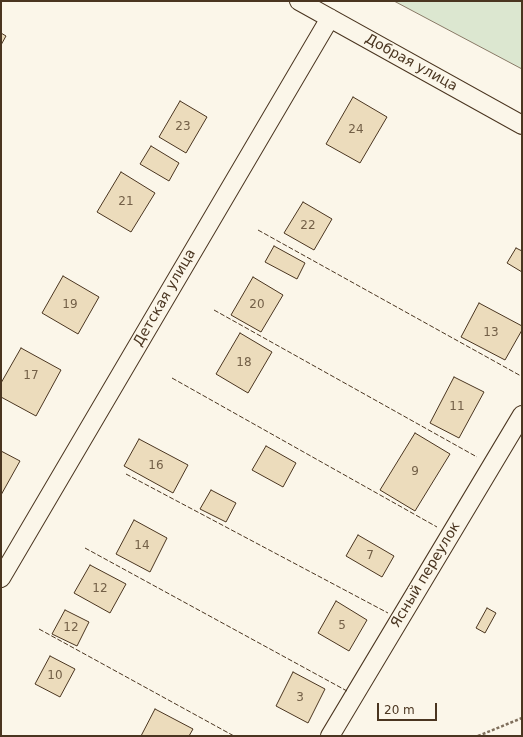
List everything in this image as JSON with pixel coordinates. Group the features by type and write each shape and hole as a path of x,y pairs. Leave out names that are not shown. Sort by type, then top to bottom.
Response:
{"street":[{"name":"Добрая улица","path":"299,1 522,125"},
{"name":"Детская улица","path":"1,578 330,18"},
{"name":"Ясный переулок","path":"330,736 522,415"}],"path":[{"path":"478,736 522,718"}],"green space":[{"path":"394,1 522,1 522,69"}],"building":[{"path":"1,33 6,36 1,45"},
{"path":"353,97 387,117 360,163 326,144"},
{"path":"180,101 207,117 186,153 159,137"},
{"path":"151,146 179,163 169,181 140,164"},
{"path":"121,172 155,193 131,232 97,212"},
{"path":"303,202 332,219 314,250 284,233"},
{"path":"274,246 305,263 297,279 265,262"},
{"path":"516,248 522,251 522,272 507,263"},
{"path":"63,276 99,297 78,334 42,313"},
{"path":"253,277 283,295 261,332 231,315"},
{"path":"479,303 522,326 522,330 505,360 461,337"},
{"path":"240,333 272,352 248,393 216,374"},
{"path":"21,348 61,370 36,416 1,397 1,383"},
{"path":"454,377 484,392 459,438 430,423"},
{"path":"415,433 450,454 415,511 380,490"},
{"path":"139,439 188,465 173,493 124,466"},
{"path":"266,446 296,463 283,487 252,470"},
{"path":"1,451 20,461 1,495"},
{"path":"211,490 236,503 226,522 200,509"},
{"path":"134,520 167,538 150,572 116,554"},
{"path":"358,535 394,556 382,577 346,556"},
{"path":"90,565 126,584 110,613 74,593"},
{"path":"336,601 367,620 349,651 318,633"},
{"path":"487,608 496,613 485,633 476,628"},
{"path":"65,610 89,622 77,646 52,634"},
{"path":"50,656 75,669 60,697 35,684"},
{"path":"293,672 325,689 308,723 276,706"},
{"path":"155,709 193,729 189,736 141,736"}],"fence":[{"path":"258,230 521,376"},
{"path":"214,310 477,457"},
{"path":"172,378 437,527"},
{"path":"126,474 388,613"},
{"path":"85,548 347,691"},
{"path":"39,629 234,736"}]}
